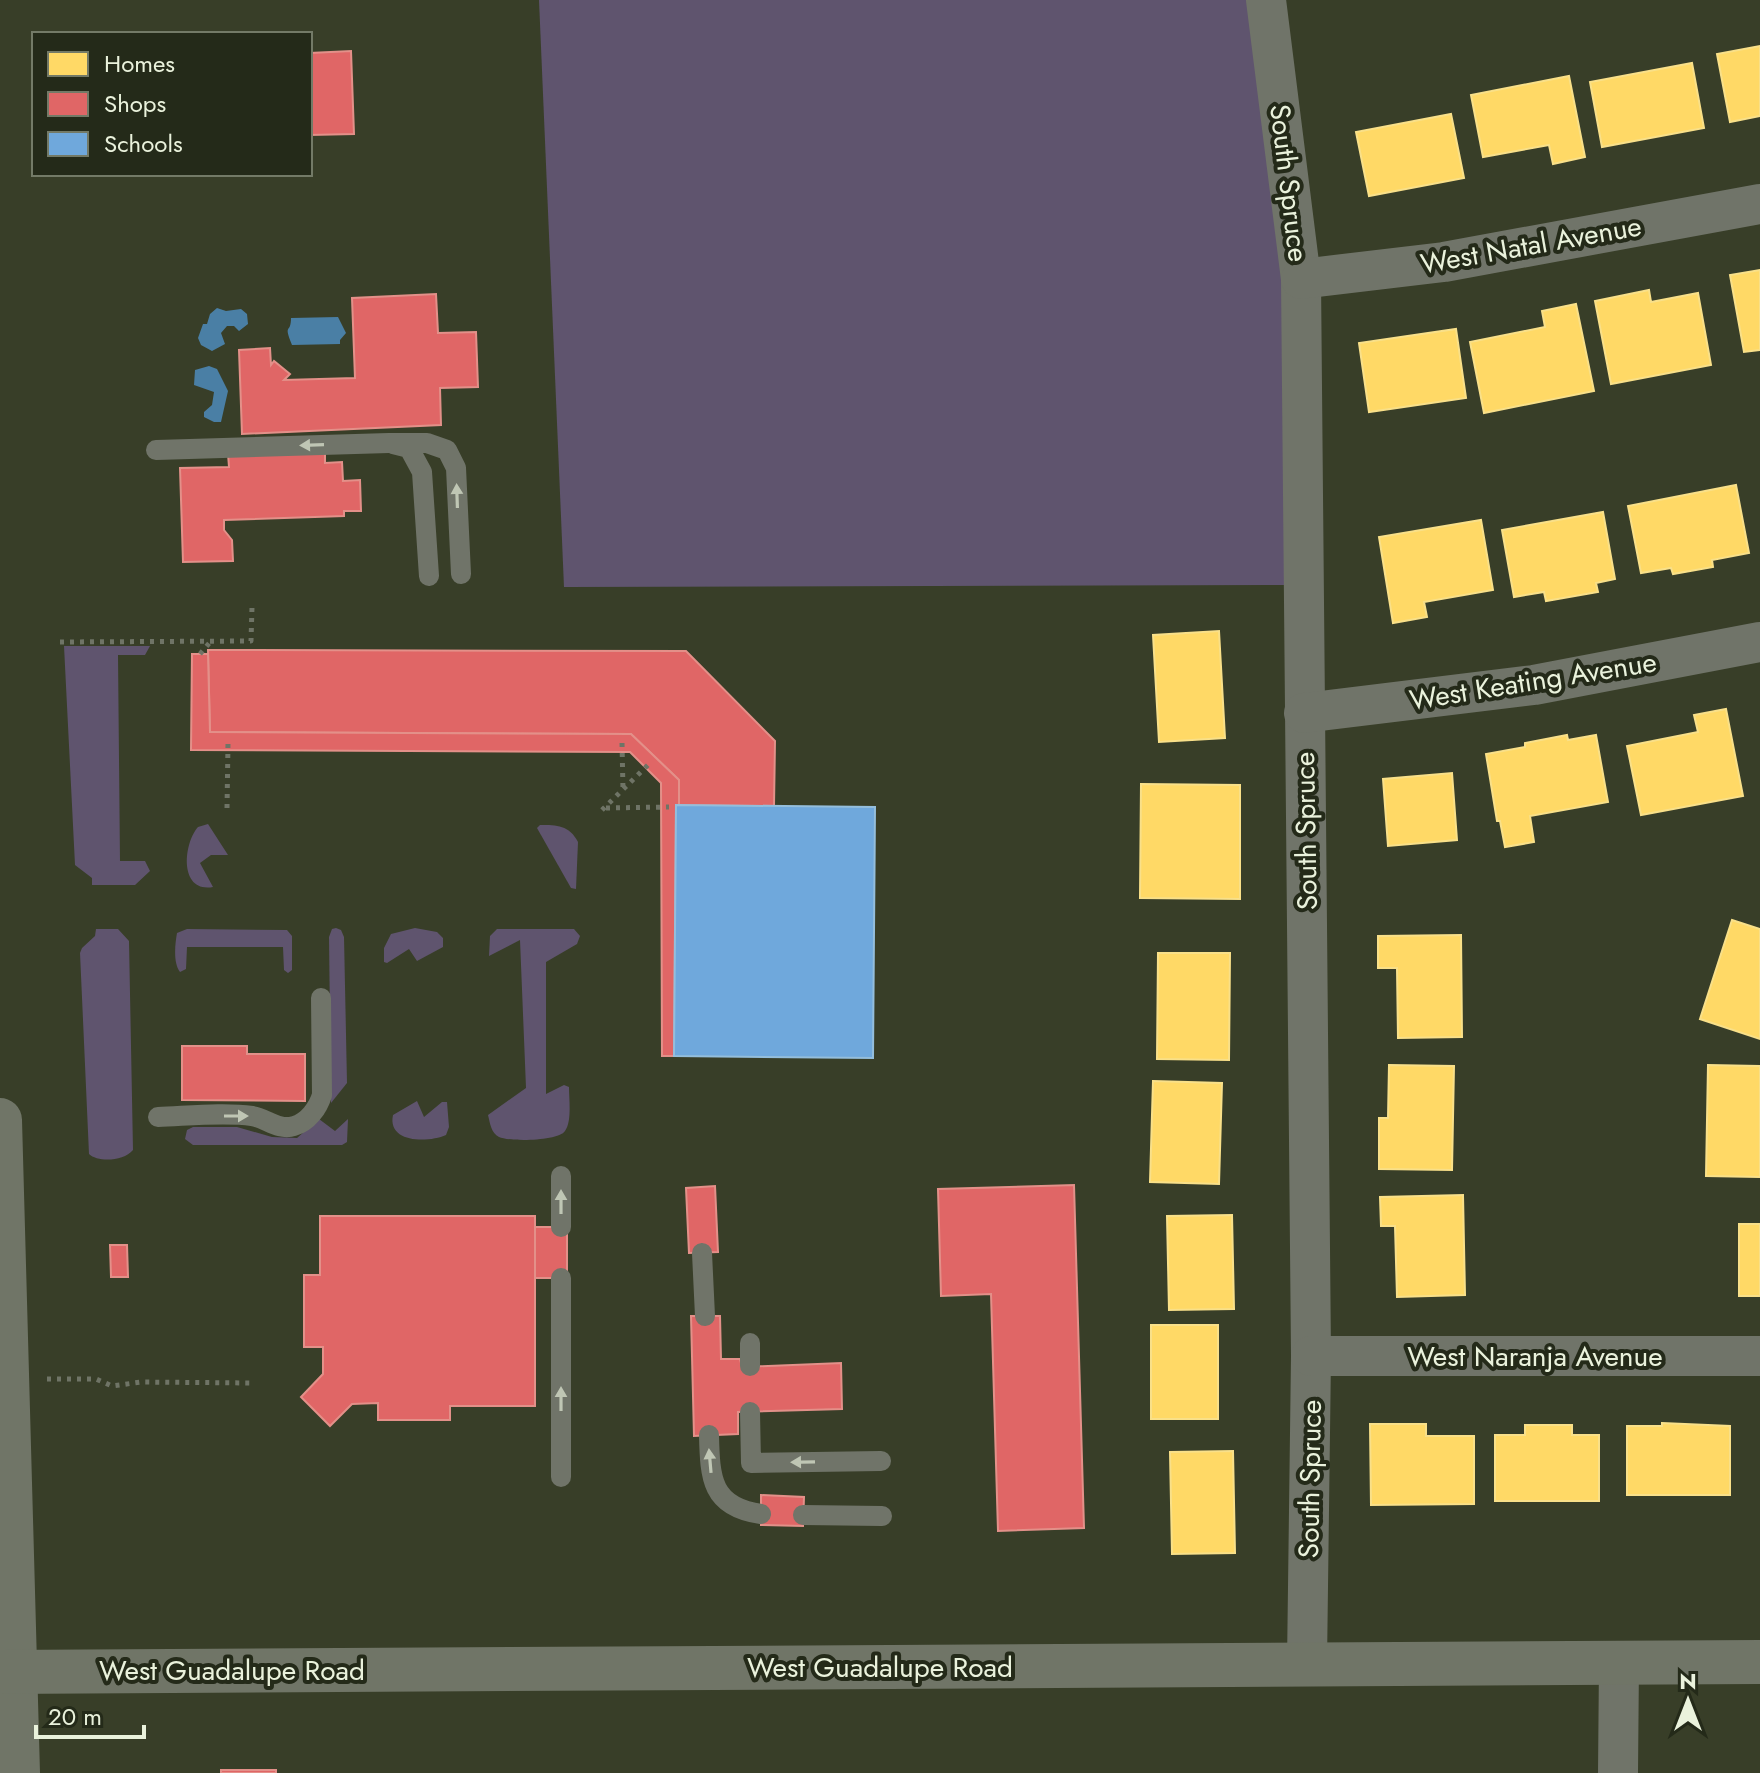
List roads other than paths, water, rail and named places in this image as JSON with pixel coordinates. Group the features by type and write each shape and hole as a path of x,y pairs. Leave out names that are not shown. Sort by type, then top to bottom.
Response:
{"main road":[{"path":"0,1120 8,1379 8,1672 18,1773"},
{"name":"West Guadalupe Road","path":"8,1672 1760,1662"}],"street":[{"name":"South Spruce","path":"1266,0 1301,279 1311,1356 1307,1664"},
{"name":"West Natal Avenue","path":"1301,279 1444,262 1760,204"},
{"name":"West Keating Avenue","path":"1304,713 1534,685 1760,642"},
{"name":"West Naranja Avenue","path":"1311,1356 1760,1356"},
{"path":"1618,1773 1619,1662"}],"lane":[{"path":"389,443 409,448 422,472 429,576"},
{"path":"156,450 389,443 427,443 447,450 456,468 461,574"},
{"path":"158,1117 254,1116 273,1126 293,1126 309,1116 319,1105 322,1095 321,998"},
{"path":"561,1176 561,1227"},
{"path":"702,1261 705,1316"},
{"path":"561,1278 561,1477"},
{"path":"750,1343 750,1366"},
{"path":"750,1412 751,1463 881,1461"},
{"path":"709,1435 712,1479 720,1496 732,1506 761,1514"},
{"path":"803,1515 882,1516"}],"water":[{"path":"217,308 226,311 241,309 247,314 248,324 239,331 234,326 227,326 221,333 225,344 212,351 201,345 198,338 203,324 207,324 210,314"},
{"path":"338,317 346,333 340,344 292,345 288,331 291,318"},
{"path":"209,366 217,369 228,391 221,422 204,417 204,412 212,405 214,392 194,385 195,370"}]}
